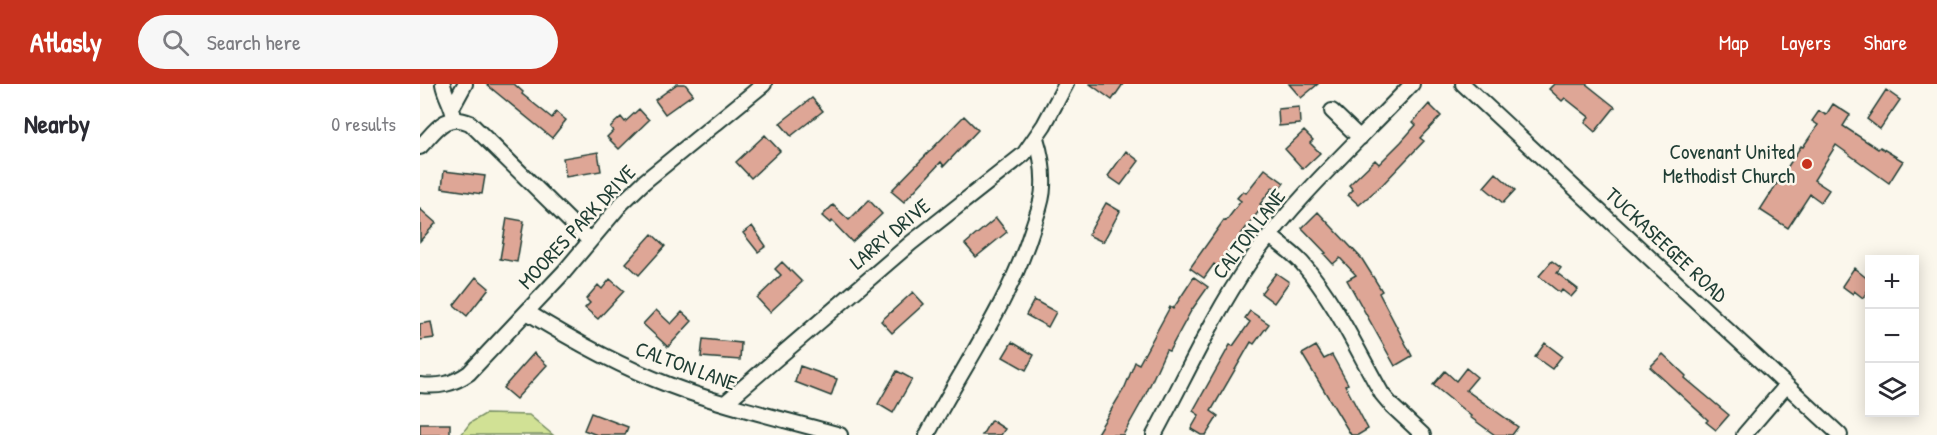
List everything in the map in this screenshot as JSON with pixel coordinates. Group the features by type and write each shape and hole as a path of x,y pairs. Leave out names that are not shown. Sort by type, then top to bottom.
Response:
{"street":[{"path":"443,84 453,112 474,126 590,241"},
{"path":"420,147 453,112 465,84"},
{"name":"MOORES PARK DRIVE","path":"420,386 442,386 463,377 497,345 622,203 645,181 764,84"},
{"name":"LARRY DRIVE","path":"725,404 933,224 1024,154 1036,138 1066,84"},
{"name":"CALTON LANE","path":"1157,434 1229,293 1269,236 1412,84"},
{"name":"TUCKASEEGEE ROAD","path":"1463,84 1840,435"},
{"path":"1332,111 1360,138"},
{"path":"927,435 1009,291 1026,249 1043,189 1042,157 1036,138"},
{"path":"1269,236 1300,261 1313,277 1335,309 1382,394 1423,435"},
{"name":"CALTON LANE","path":"527,312 593,351 669,385 725,404 840,435"},
{"path":"1744,435 1786,386"}],"green space":[{"path":"485,414 529,415 553,435 461,435 470,423"}],"building":[{"path":"486,84 514,84 523,92 522,94 552,118 556,112 566,120 552,138"},
{"path":"677,84 685,84 693,94 665,114 655,100"},
{"path":"1090,84 1123,84 1112,100"},
{"path":"1289,84 1318,84 1301,98"},
{"path":"1554,84 1586,84 1615,107 1595,132 1585,123 1589,117 1565,98 1562,101 1549,89"},
{"path":"1886,90 1900,100 1880,129 1867,119"},
{"path":"812,98 823,111 791,136 780,123"},
{"path":"1429,104 1441,116 1420,138 1424,141 1383,184 1359,205 1348,195 1353,190 1349,185 1375,160 1379,164 1401,142 1416,125 1413,122"},
{"name":"Covenant United Methodist Church","path":"1833,104 1850,115 1843,126 1878,149 1880,147 1903,161 1889,183 1836,145 1814,180 1829,190 1821,202 1810,194 1788,228 1760,210 1801,146 1803,147 1818,125 1812,121 1819,111 1826,115"},
{"path":"1299,107 1300,124 1279,126 1278,109"},
{"path":"639,109 649,120 619,149 607,137 613,131 610,127 621,117 625,122"},
{"path":"964,116 978,130 944,166 941,162 904,202 891,191"},
{"path":"1304,131 1313,140 1310,143 1320,153 1303,169 1285,149"},
{"path":"765,135 780,151 751,178 736,162"},
{"path":"1126,151 1139,161 1121,185 1108,176"},
{"path":"598,152 601,171 566,177 563,158"},
{"path":"1265,169 1284,183 1278,191 1273,187 1260,204 1263,206 1218,267 1214,264 1204,278 1190,268 1224,220 1226,221 1241,201 1237,198 1243,191 1246,193"},
{"path":"444,171 485,176 482,194 442,188"},
{"path":"1496,173 1515,190 1503,203 1484,187"},
{"path":"869,200 882,214 852,242 832,221 830,223 822,216 833,205 849,220"},
{"path":"1106,203 1120,211 1103,242 1088,235"},
{"path":"420,209 436,223 420,241"},
{"path":"1318,212 1362,259 1382,291 1379,293 1412,356 1395,366 1347,280 1356,275 1340,258 1333,264 1324,254 1326,253 1302,228"},
{"path":"507,218 524,221 517,262 500,259"},
{"path":"996,218 1007,232 976,257 965,244"},
{"path":"752,226 766,246 758,252 743,233"},
{"path":"652,234 665,246 639,275 626,263"},
{"path":"1552,261 1561,268 1557,273 1578,289 1571,297 1562,290 1560,293 1539,276"},
{"path":"782,262 802,282 770,312 757,298 781,275 775,269"},
{"path":"1854,268 1865,277 1863,298 1842,286"},
{"path":"1276,273 1289,282 1274,303 1261,293"},
{"path":"476,277 489,288 467,316 454,305"},
{"path":"1194,277 1208,287 1191,311 1169,351 1166,350 1145,396 1123,435 1096,435 1125,387 1135,362 1139,364 1170,307 1173,309"},
{"path":"610,279 624,291 598,319 585,308 590,303 586,299 598,285 602,289"},
{"path":"913,292 924,304 892,333 881,321"},
{"path":"1034,300 1056,312 1048,327 1026,315"},
{"path":"656,310 671,324 682,312 692,321 668,347 643,324"},
{"path":"1250,311 1269,324 1254,344 1251,342 1211,411 1218,416 1206,435 1201,435 1191,429 1199,415 1193,411 1230,345 1233,346 1250,322 1245,318"},
{"path":"431,322 434,338 420,340 420,324"},
{"path":"703,339 741,343 740,360 701,357"},
{"path":"1012,342 1034,355 1026,370 1003,357"},
{"path":"1545,343 1562,356 1552,369 1535,357"},
{"path":"1316,346 1324,359 1332,355 1348,384 1345,385 1368,429 1358,435 1351,435 1302,354"},
{"path":"534,353 547,365 516,399 503,388"},
{"path":"1663,354 1686,376 1685,378 1729,415 1716,430 1650,367"},
{"path":"800,366 837,379 831,396 795,382"},
{"path":"1466,368 1477,377 1466,390 1518,427 1512,435 1495,435 1433,385 1445,371 1456,381"},
{"path":"897,371 912,379 893,413 878,404"},
{"path":"591,413 628,427 625,435 597,435 584,430"},
{"path":"991,420 1005,429 1001,435 982,435"},
{"path":"420,424 450,424 450,435 420,435"}],"place":[{"name":"Covenant United Methodist Church","path":"1807,164"}]}
